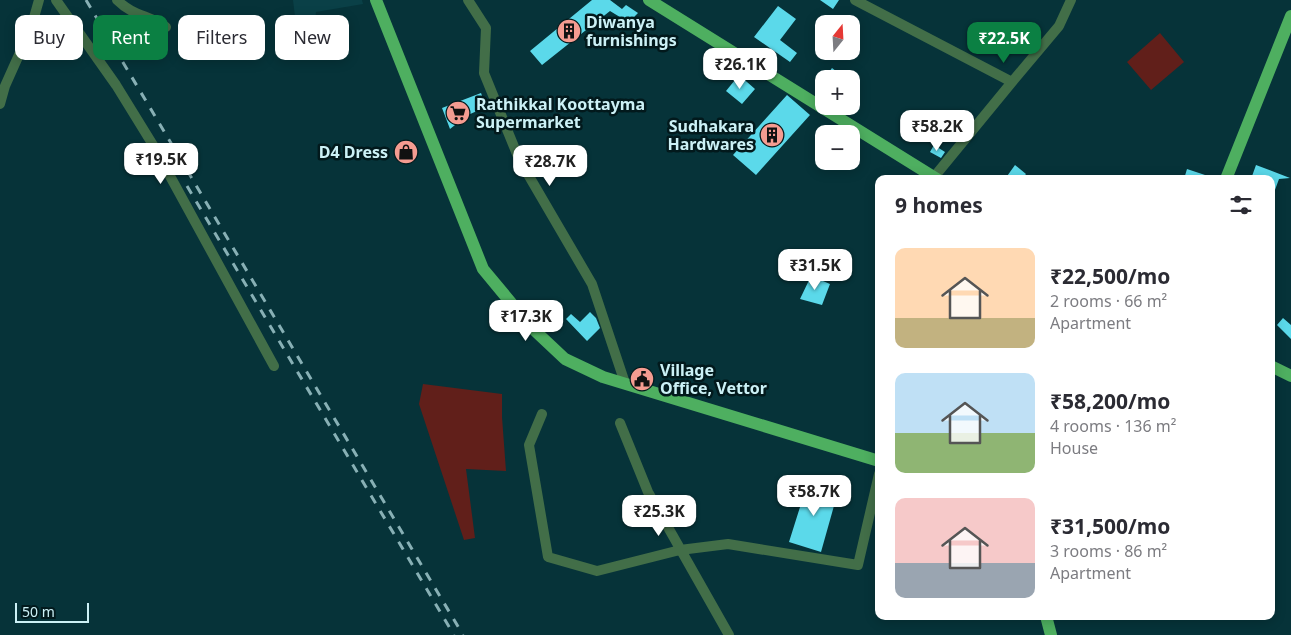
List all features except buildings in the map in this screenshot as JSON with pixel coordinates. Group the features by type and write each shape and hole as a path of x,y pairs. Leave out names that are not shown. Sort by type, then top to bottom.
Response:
{"main road":[{"path":"376,0 483,269 532,328 565,359 603,377 875,460"},
{"path":"649,0 930,175"},
{"path":"1228,175 1291,16"},
{"path":"1275,368 1291,376"},
{"path":"1047,620 1051,635"}],"street":[{"path":"0,104 5,86 31,28 39,0"},
{"path":"56,0 116,85 153,145 274,366"},
{"path":"117,0 130,12 140,15"},
{"path":"468,0 486,28 484,73 519,159 592,284 624,383"},
{"path":"855,0 1012,82"},
{"path":"937,175 1059,26 1070,0"},
{"path":"542,414 529,445 548,557 597,571 680,550 728,544 858,565 875,491"},
{"path":"620,423 648,492 729,635"}],"shaded area":[{"path":"293,0 362,0 363,4 316,12 316,15 295,15"},
{"path":"1160,33 1184,62 1151,90 1127,62"},
{"path":"423,384 502,394 506,471 466,469 475,538 464,540 419,404"}],"railway":[{"path":"86,0 463,635"},
{"path":"187,186 454,635"}],"place":[{"name":"Diwanya furnishings","path":"569,31"},
{"name":"Rathikkal Koottayma Supermarket","path":"458,113"},
{"name":"Sudhakara Hardwares","path":"772,135"},
{"name":"D4 Dress","path":"406,152"},
{"name":"Village Office, Vettor","path":"642,379"}]}
